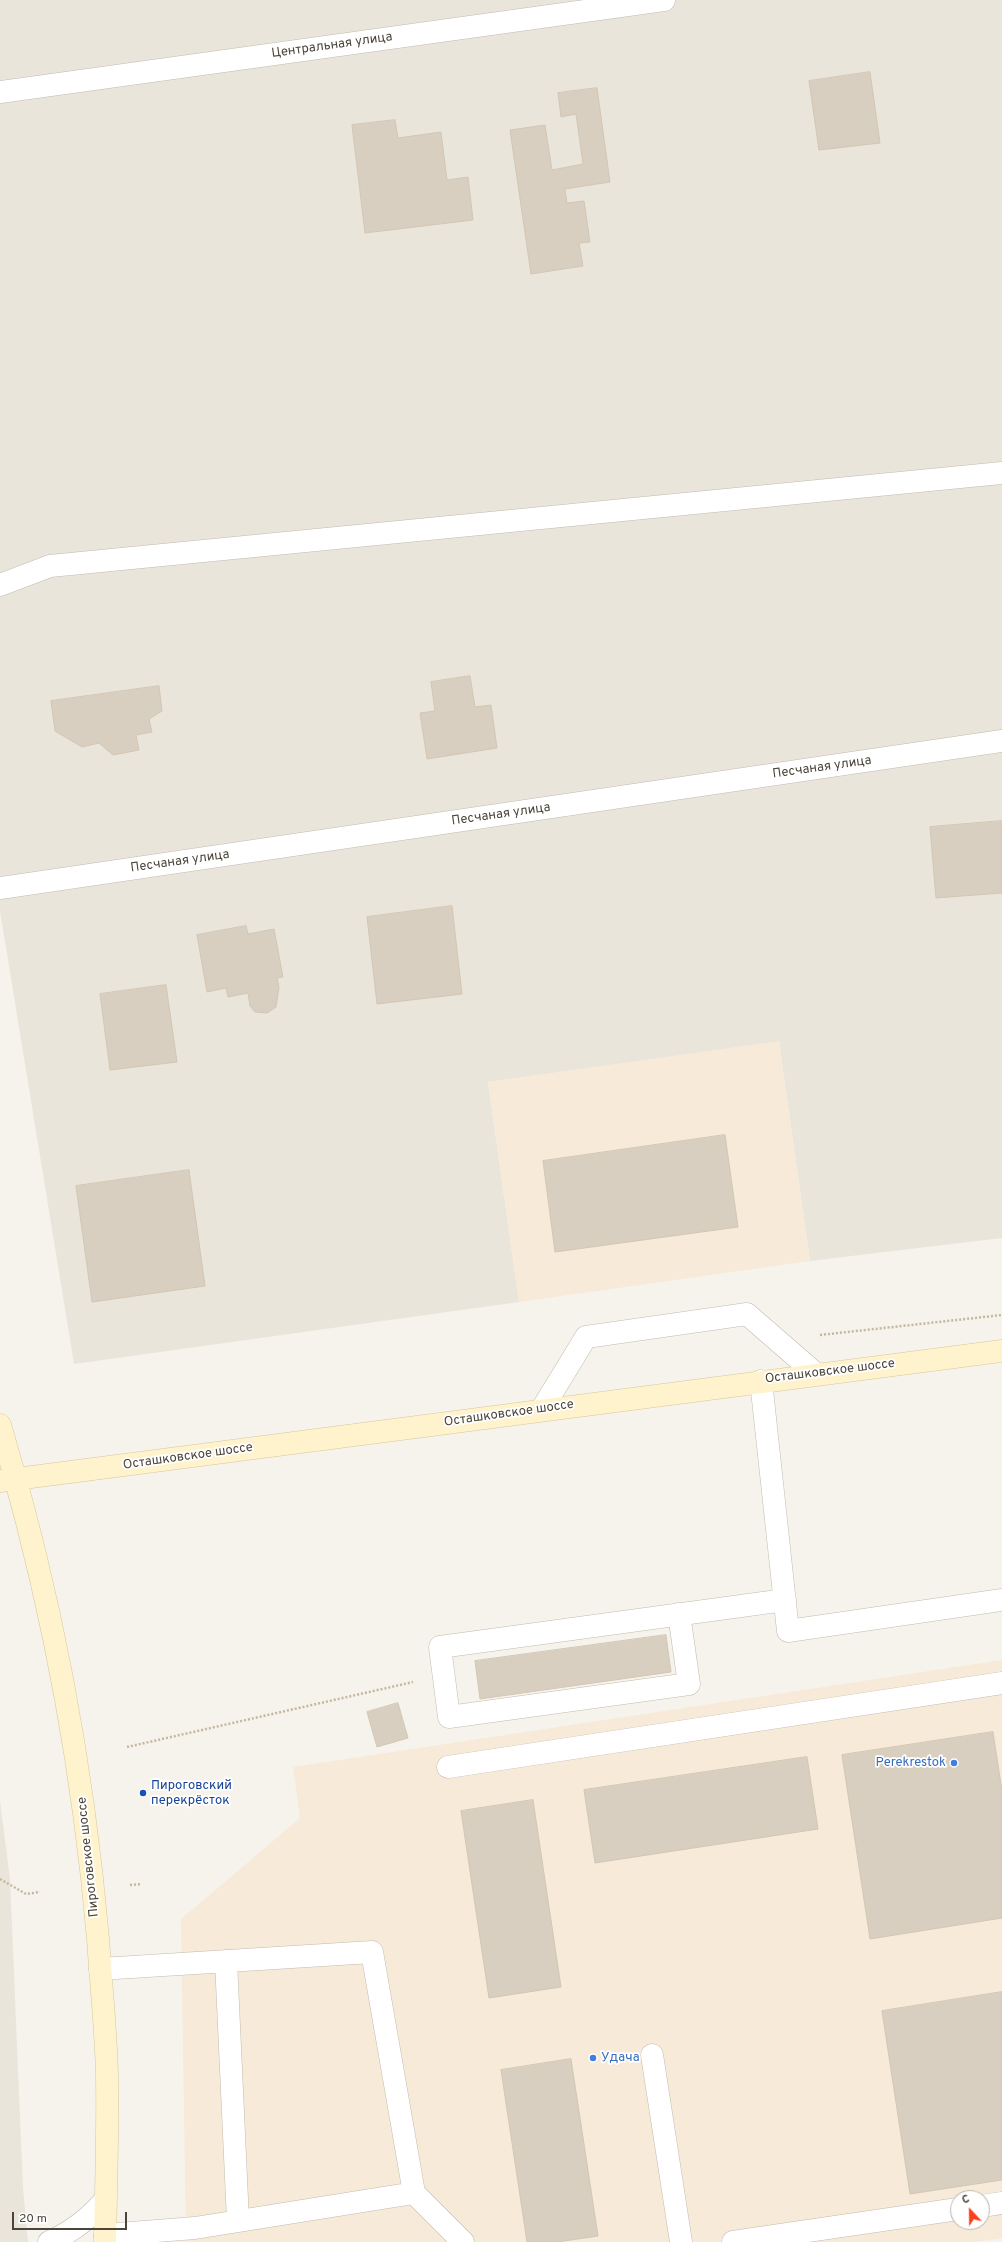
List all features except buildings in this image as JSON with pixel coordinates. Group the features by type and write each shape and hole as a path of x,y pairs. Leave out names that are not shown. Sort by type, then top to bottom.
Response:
{"main road":[{"name":"Осташковское шоссе","path":"8,1480 542,1409 1002,1351"},
{"name":"Пироговское шоссе","path":"0,1425 8,1480 45,1600 74,1746 89,1842 107,2075 105,2239"}],"street":[{"name":"Центральная улица","path":"0,92 664,0"},
{"path":"0,585 50,566 1002,473"},
{"name":"Песчаная улица","path":"0,888 1002,742"},
{"path":"542,1409 586,1337 747,1314 816,1374"},
{"path":"761,1381 788,1631 1002,1600"},
{"path":"679,1614 689,1684 449,1717 440,1648 679,1614 785,1600"},
{"path":"448,1767 1002,1683"},
{"path":"100,1969 372,1952 414,2193 463,2242"},
{"path":"226,1961 238,2222"},
{"path":"652,2055 681,2242"},
{"path":"105,2239 238,2222 414,2193"},
{"path":"49,2242 64,2235 88,2220 105,2200"},
{"path":"990,2205 1002,2203"},
{"path":"733,2242 950,2210"}],"path":[{"path":"778,1340 1002,1315"},
{"path":"127,1747 444,1675"},
{"path":"0,1879 26,1894 40,1892"},
{"path":"130,1885 142,1884"}],"shaded area":[{"path":"0,0 1002,0 1002,1238 810,1261 779,1042 488,1082 519,1302 74,1364 0,911"},
{"path":"779,1041 810,1261 519,1302 488,1082"},
{"name":"Удача","path":"1002,1660 1002,2238 975,2242 186,2242 181,1919 300,1818 293,1767"},
{"path":"0,1801 10,1879 23,2188 28,2242 0,2242"}],"place":[{"name":"Perekrestok","path":"954,1763"},
{"name":"Пироговский перекрёсток","path":"143,1793"},
{"name":"Удача","path":"593,2058"}]}
